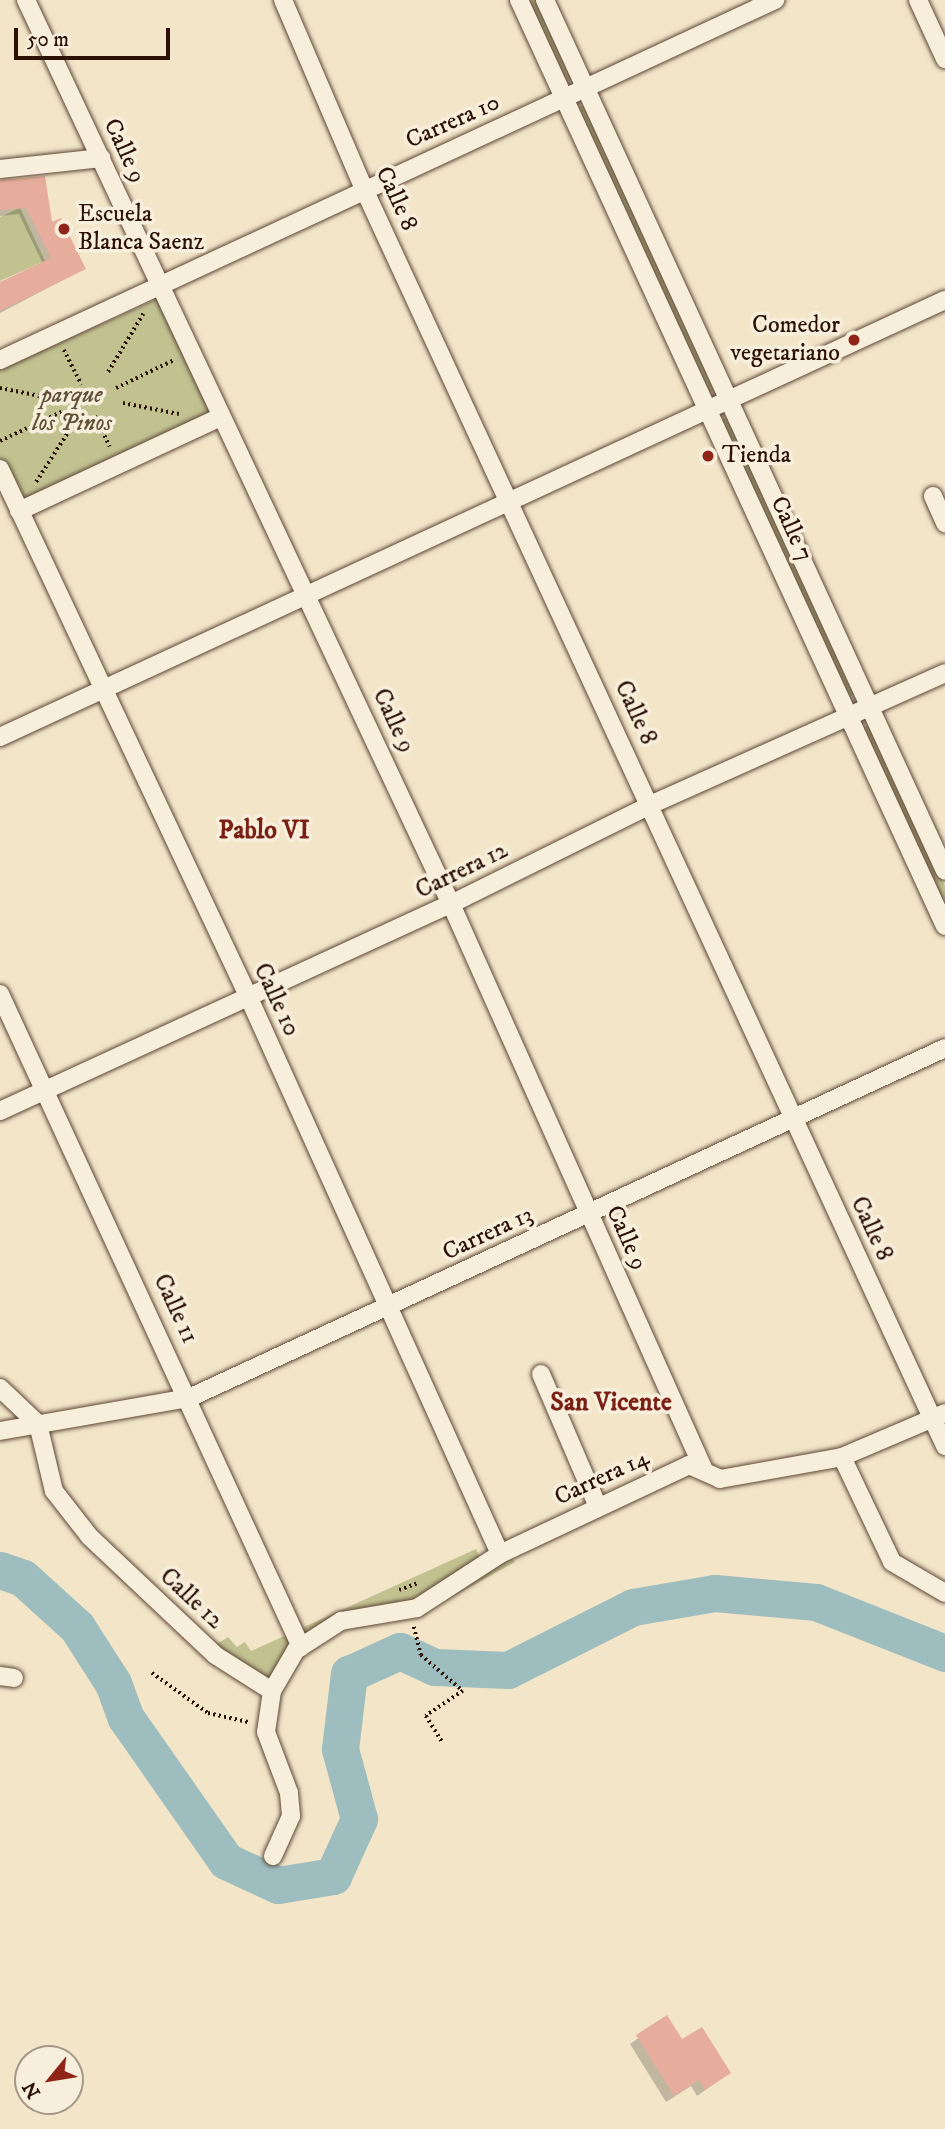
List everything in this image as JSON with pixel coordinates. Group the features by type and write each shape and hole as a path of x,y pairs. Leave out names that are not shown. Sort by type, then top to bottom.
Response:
{"street":[{"name":"Calle 9","path":"26,0 190,352 217,419 307,595 451,904 703,1468"},
{"name":"Calle 8","path":"283,0 364,189 511,501 793,1120 938,1416 945,1446"},
{"name":"Calle 7","path":"519,0 945,926"},
{"name":"Calle 7","path":"545,0 945,871"},
{"name":"Carrera 10","path":"0,360 775,0"},
{"path":"918,0 945,59"},
{"path":"0,169 101,158"},
{"path":"0,737 710,411 945,300"},
{"path":"19,512 217,419"},
{"name":"Calle 10","path":"0,469 249,998 500,1554"},
{"path":"933,496 945,523"},
{"name":"Carrera 12","path":"0,1111 451,904 650,805 945,673"},
{"name":"Calle 11","path":"0,994 189,1398 299,1648"},
{"name":"Carrera 13","path":"0,1431 189,1398 945,1048"},
{"path":"541,1374 598,1507"},
{"path":"0,1388 38,1424"},
{"name":"Carrera 14","path":"299,1648 341,1621 420,1606 500,1554 689,1465 703,1468 720,1479 842,1457 938,1416"},
{"name":"Calle 12","path":"38,1424 54,1491 90,1537 215,1655 272,1691"},
{"path":"842,1457 892,1562 945,1592"},
{"path":"273,1856 290,1816 289,1793 267,1726 272,1691 299,1648"}],"path":[{"path":"108,372 159,287"},
{"path":"57,335 82,385"},
{"path":"116,388 190,352"},
{"path":"0,388 55,399"},
{"path":"123,403 217,419"},
{"path":"0,441 61,412"},
{"path":"95,416 118,465"},
{"path":"19,512 70,429"},
{"path":"420,1606 413,1623 421,1655 463,1690 426,1716 442,1742"},
{"path":"152,1673 208,1713 267,1726"}],"green space":[{"path":"527,0 539,0 575,78 566,82"},
{"path":"586,104 719,389 710,393 577,108"},
{"path":"20,208 45,261 0,281 0,217"},
{"name":"parque los Pinos","path":"157,299 212,416 22,505 0,458 0,370"},
{"path":"728,417 857,693 849,697 720,421"},
{"path":"872,724 945,886 945,913 862,728"},
{"path":"476,1549 482,1562 413,1605 340,1618 268,1680 212,1647 228,1637 237,1647 245,1642 251,1651"},
{"path":"508,1554 515,1562 423,1613"}],"building":[{"path":"45,176 52,222 61,218 86,269 0,311 0,282 51,258 26,208 0,210 0,180"},
{"path":"667,2015 682,2039 702,2027 731,2073 705,2090 699,2080 674,2096 636,2035"}],"waterway":[{"path":"0,1570 23,1578 77,1627 113,1683 126,1718 226,1861 278,1885 333,1876 359,1819 340,1749 349,1674 400,1651 435,1667 508,1670 633,1607 715,1593 816,1602 945,1653"}],"place":[{"name":"Escuela Blanca Saenz","path":"64,229"},
{"name":"Comedor vegetariano","path":"854,340"},
{"name":"Tienda","path":"708,456"}],"district":[{"name":"Pablo VI","path":"264,831"},
{"name":"San Vicente","path":"611,1403"}]}
